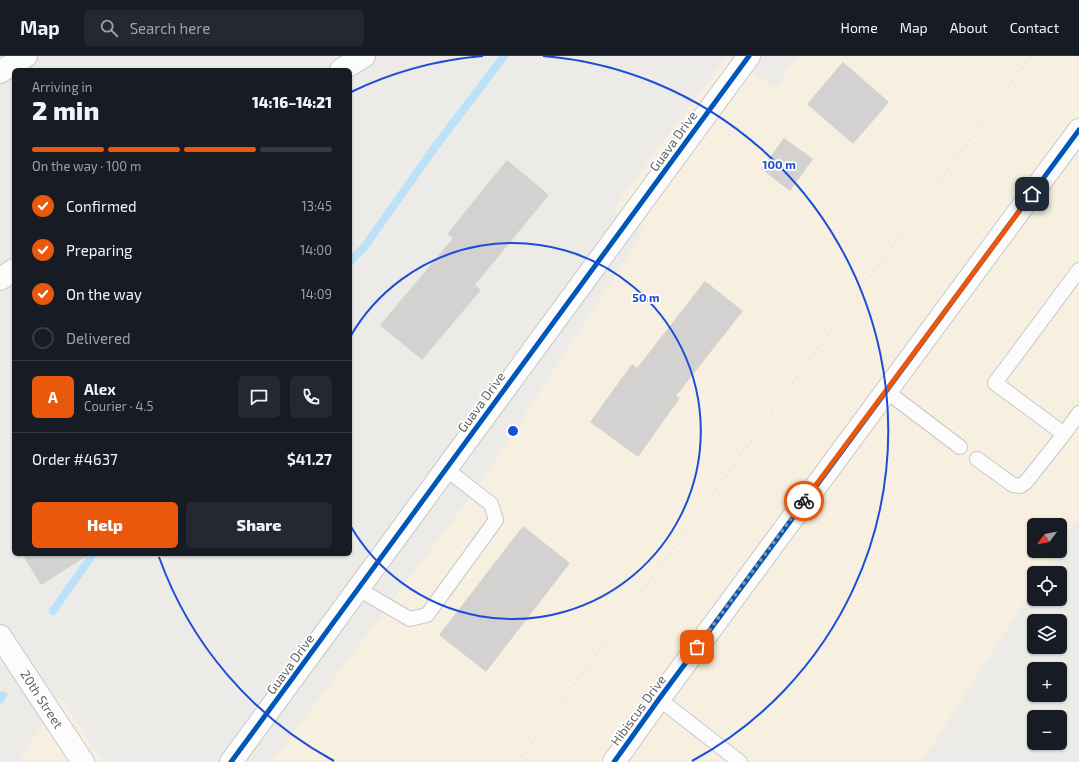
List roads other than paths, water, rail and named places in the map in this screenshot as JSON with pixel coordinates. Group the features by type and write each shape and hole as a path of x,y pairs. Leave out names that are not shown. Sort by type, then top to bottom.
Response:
{"street":[{"path":"0,72 26,56"},
{"path":"344,68 364,56"},
{"name":"Guava Drive","path":"231,762 749,56"},
{"name":"Hibiscus Drive","path":"614,762 659,698 1079,130"},
{"path":"0,279 12,271"},
{"name":"20th Street","path":"0,636 83,762"}],"lane":[{"path":"1064,434 995,383 1079,270"},
{"path":"886,391 960,447"},
{"path":"977,459 1013,485 1020,486 1026,482 1079,413"},
{"path":"358,589 410,619 427,615 496,520 491,504 446,469"},
{"path":"659,698 740,762"}],"waterway":[{"path":"352,260 365,246 435,147 504,56"},
{"path":"53,611 92,556"},
{"path":"0,700 3,695"}],"railway":[{"path":"518,762 1030,56"}]}
